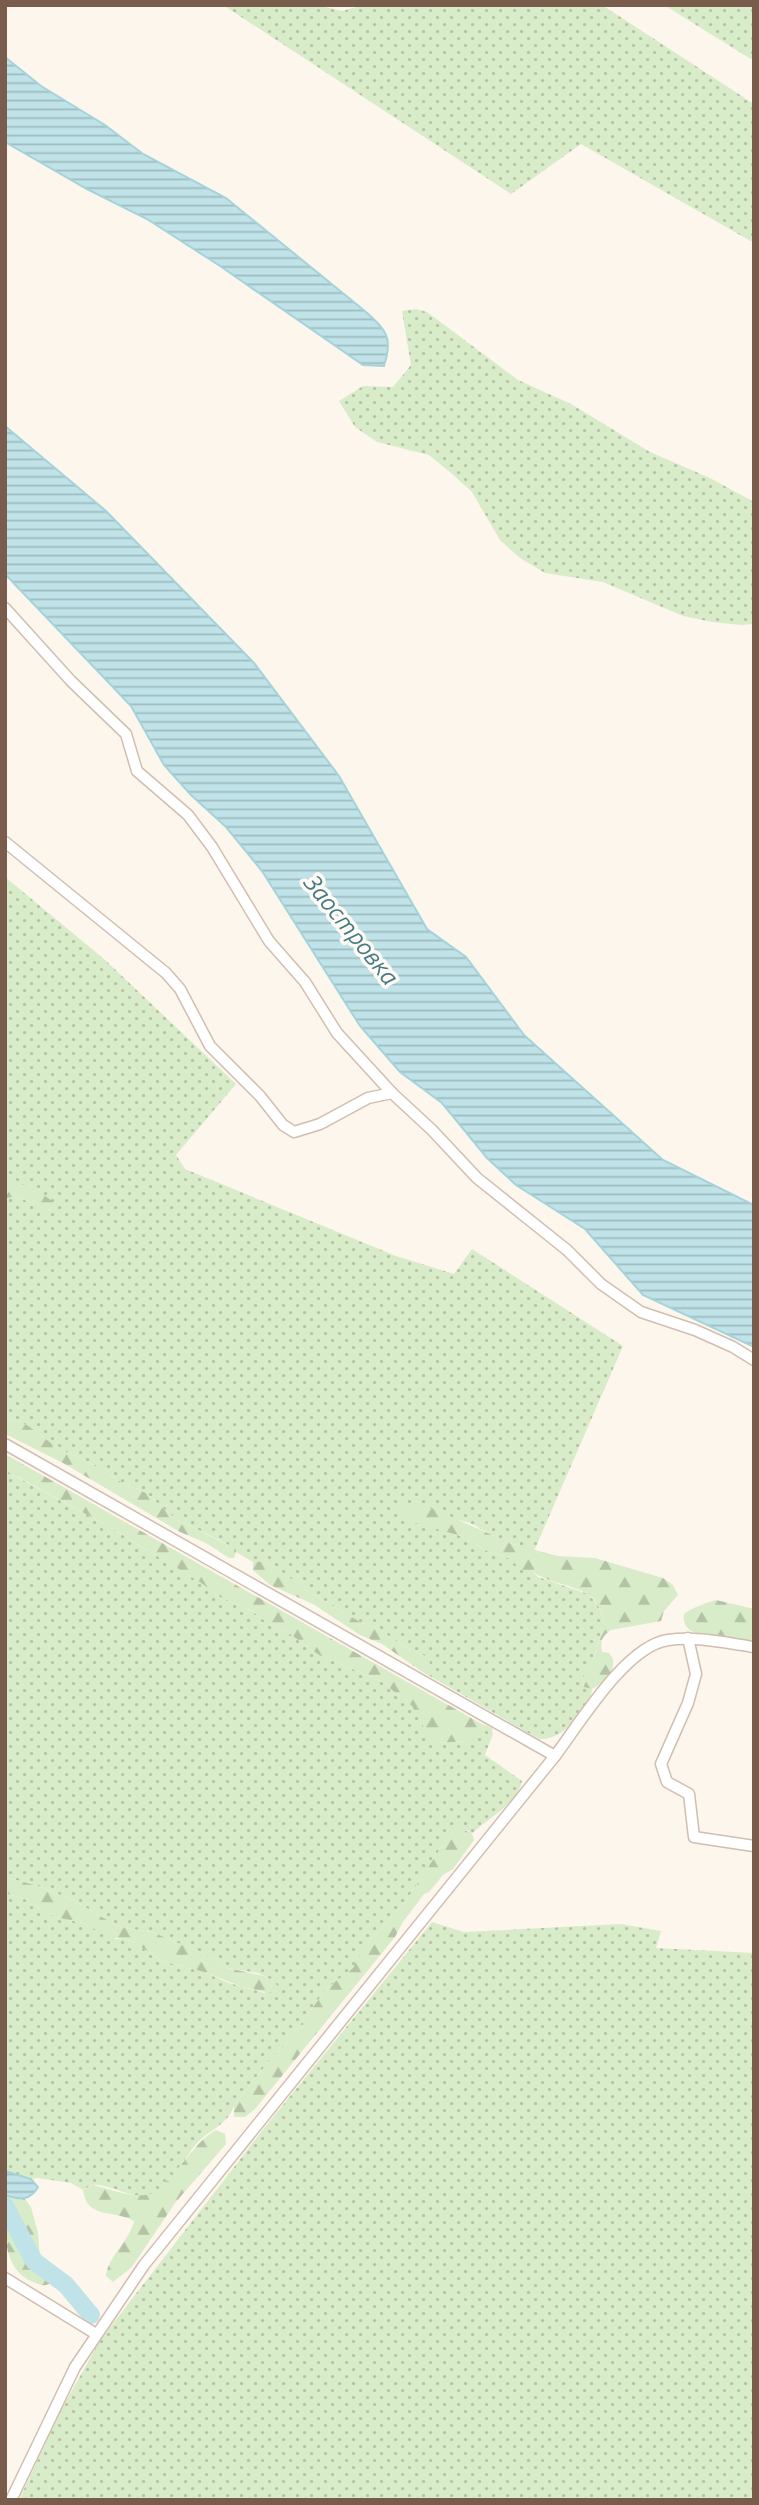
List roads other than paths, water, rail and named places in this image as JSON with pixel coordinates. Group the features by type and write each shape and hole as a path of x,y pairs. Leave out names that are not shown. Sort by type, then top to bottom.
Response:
{"street":[{"path":"5,608 71,681 126,734 137,771 188,815 212,847 269,941 305,982 337,1033 392,1093 432,1130 477,1178 567,1250 601,1284 641,1312 695,1330 754,1360"},
{"path":"5,842 166,973 180,989 211,1046 284,1125 295,1132 302,1131 368,1098 392,1093"},
{"path":"5,1444 555,1756"},
{"path":"688,1639 696,1674 688,1703 661,1764 667,1782 689,1794 694,1837 754,1846"},
{"path":"11,2500 75,2367 144,2265 555,1756 621,1670 649,1646 665,1640 688,1639 754,1647"},
{"path":"5,2278 96,2334"}],"water":[{"path":"5,57 41,86 105,125 143,154 226,198 366,312 383,330 388,342 384,366 363,365 147,219 87,189 5,142"},
{"name":"Заостровка","path":"5,426 106,511 254,663 339,776 427,929 466,957 524,1035 663,1160 754,1205 754,1347 643,1295 585,1229 516,1185 487,1158 442,1103 400,1072 360,1026 262,871 226,827 191,795 164,765 131,706 5,574"},
{"path":"5,2171 31,2179 38,2187 32,2195 24,2198 5,2195"}],"waterway":[{"path":"5,2206 34,2261 66,2285 91,2315"}]}
